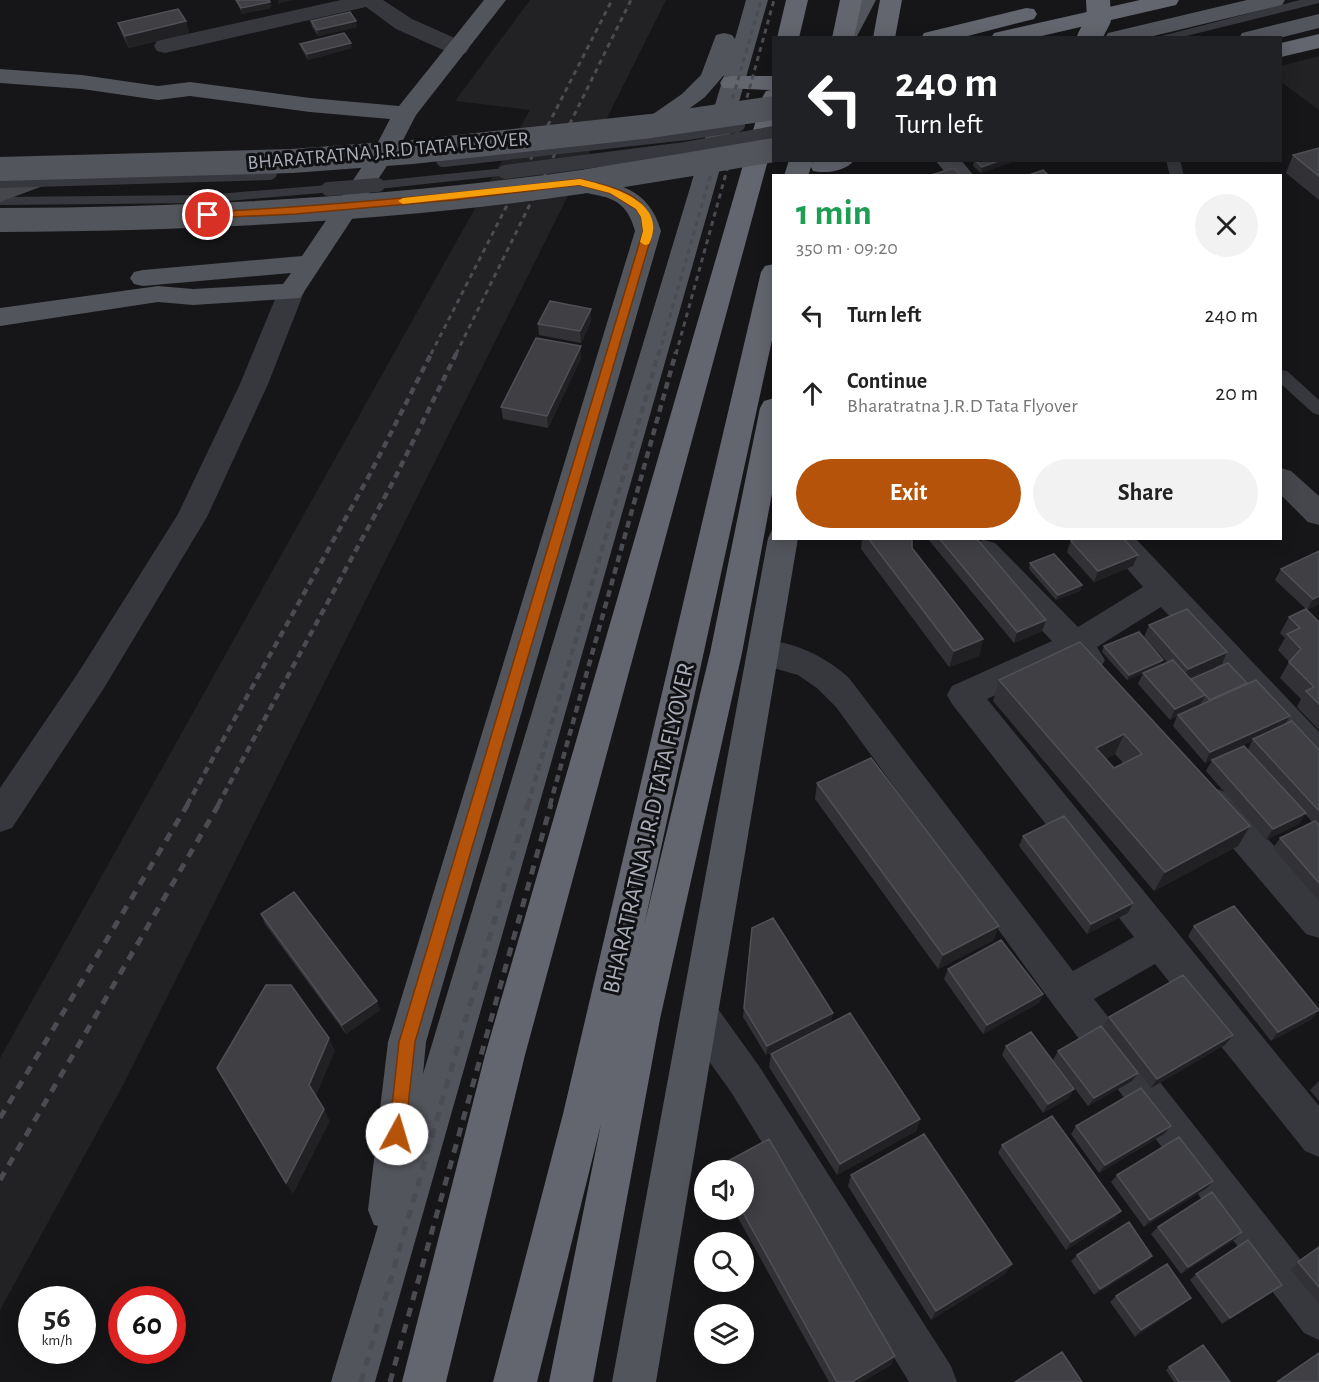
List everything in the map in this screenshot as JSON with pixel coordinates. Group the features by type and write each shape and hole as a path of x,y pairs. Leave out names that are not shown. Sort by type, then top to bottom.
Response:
{"highway":[{"path":"788,36 797,0"},
{"path":"844,36 850,0"},
{"path":"883,36 891,0"},
{"path":"940,36 1086,0"},
{"path":"1090,36 1100,19 1098,0"},
{"path":"1011,36 1168,0"},
{"path":"1282,50 1319,41"},
{"path":"731,83 772,82"},
{"path":"424,1382 505,1055 772,103"},
{"path":"801,174 821,165"},
{"name":"BHARATRATNA J.R.D TATA FLYOVER","path":"515,1382 583,1114 772,281"},
{"path":"571,1382 641,1019 726,654 772,418"}],"main road":[{"path":"0,317 158,294 194,297 291,292 388,146 405,113 495,0"},
{"path":"651,126 710,79 716,68 736,0"},
{"path":"353,1382 757,0"},
{"path":"845,36 864,0"},
{"path":"1130,36 1164,31 1274,0"},
{"path":"1258,36 1319,21"},
{"path":"0,62 83,66 168,76 190,89"},
{"path":"0,76 82,82 158,93 190,89 310,105 405,113"},
{"name":"BHARATRATNA J.R.D TATA FLYOVER","path":"0,169 292,161 412,152 651,126 772,108"},
{"path":"0,219 142,219 296,211 454,197 580,182 772,150"},
{"path":"380,1295 407,1042 648,231 646,217 640,207 614,191 580,182"},
{"path":"0,300 167,274 309,263"},
{"path":"634,1382 783,540"}],"street":[{"path":"165,46 370,0 404,24 458,48"},
{"path":"0,195 88,162 146,155 317,153 388,146"},
{"path":"949,162 960,174"},
{"path":"0,817 92,679 192,517 254,384 291,292"},
{"path":"1282,479 1319,514"},
{"path":"1118,540 1319,755"},
{"path":"984,551 1075,644 1106,680"},
{"path":"1165,589 1075,644 964,695 1160,942 1319,1137"},
{"path":"762,652 795,658 815,668 833,681 1068,994 1319,1318"},
{"path":"1193,778 1319,922"},
{"path":"1068,994 1160,942"},
{"path":"699,1015 745,1079 934,1382"}],"lane":[{"path":"1164,31 1316,0"},
{"path":"1222,36 1319,11"},
{"path":"0,181 233,175 368,167 550,150 687,133 772,119"},
{"path":"0,201 205,199 447,180 685,148 772,133"},
{"path":"1282,376 1319,409"}],"shaded area":[{"path":"530,0 666,0 122,1087 0,1310 0,1058 530,110 455,101"},
{"path":"1319,56 1319,110 1282,83 1282,66"}],"building":[{"path":"236,0 269,0 270,2 241,8"},
{"path":"178,9 186,21 125,36 118,23"},
{"path":"350,12 356,21 317,30 311,21"},
{"path":"344,33 351,43 307,54 300,44"},
{"path":"1319,148 1319,176 1293,155"},
{"path":"977,162 996,162 982,167"},
{"path":"954,168 959,174 934,174"},
{"path":"1043,170 1047,174 1032,174"},
{"path":"550,301 591,309 580,331 538,324"},
{"path":"536,338 581,346 547,416 501,407"},
{"path":"870,540 912,540 912,548 983,639 954,651"},
{"path":"941,540 978,540 1046,620 1017,632"},
{"path":"1125,540 1138,555 1098,571 1071,541"},
{"path":"1319,551 1319,596 1313,599 1281,569"},
{"path":"1054,554 1082,585 1058,595 1030,563"},
{"path":"1187,609 1227,652 1188,669 1149,625"},
{"path":"1306,609 1319,622 1319,704 1306,691 1314,687 1289,662 1301,649 1287,634 1300,628 1289,617"},
{"path":"1139,632 1163,660 1129,675 1104,646"},
{"path":"1080,642 1250,826 1165,872 999,680","holes":["1124,734 1142,754 1114,768 1096,748"]},
{"path":"1173,660 1205,695 1175,709 1143,673"},
{"path":"1228,663 1247,683 1210,700 1191,679"},
{"path":"1256,680 1290,716 1210,752 1178,715"},
{"path":"1292,721 1319,750 1319,811 1253,739"},
{"path":"1244,746 1306,813 1273,829 1212,760"},
{"path":"871,758 999,926 943,955 817,783"},
{"path":"1064,816 1133,903 1091,924 1023,836"},
{"path":"1315,821 1319,825 1319,883 1280,838"},
{"path":"294,892 377,1001 342,1025 261,914"},
{"path":"1234,906 1319,1010 1278,1032 1194,926"},
{"path":"773,918 833,1013 767,1046 744,1008 752,928"},
{"path":"1001,940 1043,994 987,1025 948,969"},
{"path":"1183,975 1233,1035 1157,1079 1109,1017"},
{"path":"266,985 291,985 329,1038 309,1085 324,1109 286,1183 217,1068"},
{"path":"850,1013 920,1119 840,1164 771,1054"},
{"path":"1101,1026 1138,1073 1094,1098 1058,1051"},
{"path":"1031,1032 1074,1089 1048,1104 1006,1046"},
{"path":"1141,1088 1171,1126 1105,1165 1076,1126"},
{"path":"1052,1116 1121,1211 1071,1242 1002,1145"},
{"path":"924,1134 1012,1264 936,1311 851,1175"},
{"path":"1179,1137 1213,1181 1150,1220 1117,1175"},
{"path":"769,1139 895,1356 852,1382 837,1382 747,1220 754,1220 754,1160 730,1160"},
{"path":"1212,1192 1242,1232 1188,1267 1158,1227"},
{"path":"1129,1222 1152,1256 1100,1289 1077,1255"},
{"path":"1248,1240 1282,1285 1230,1318 1196,1274"},
{"path":"1319,1247 1319,1287 1298,1262"},
{"path":"1167,1264 1191,1298 1141,1330 1116,1296"},
{"path":"1203,1345 1230,1382 1179,1382 1169,1367"},
{"path":"1062,1352 1082,1382 1015,1382"},
{"path":"1319,1353 1319,1382 1277,1382"}],"railway":[{"path":"431,354 612,0"},
{"path":"456,354 631,0"},
{"path":"659,354 761,0"},
{"path":"676,354 774,0"},
{"path":"187,805 370,474 432,352"},
{"path":"218,805 395,478 457,352"},
{"path":"528,805 659,352"},
{"path":"550,805 676,352"},
{"path":"0,1118 188,804"},
{"path":"0,1180 219,804"},
{"path":"361,1382 528,804"},
{"path":"390,1382 551,804"}],"slow traffic":[{"path":"403,201 580,182 614,191 640,207 646,217 648,231 645,242"}],"route":[{"path":"208,215 296,211 454,197 580,182 614,191 640,207 646,217 648,231 407,1042 397,1134"}]}
